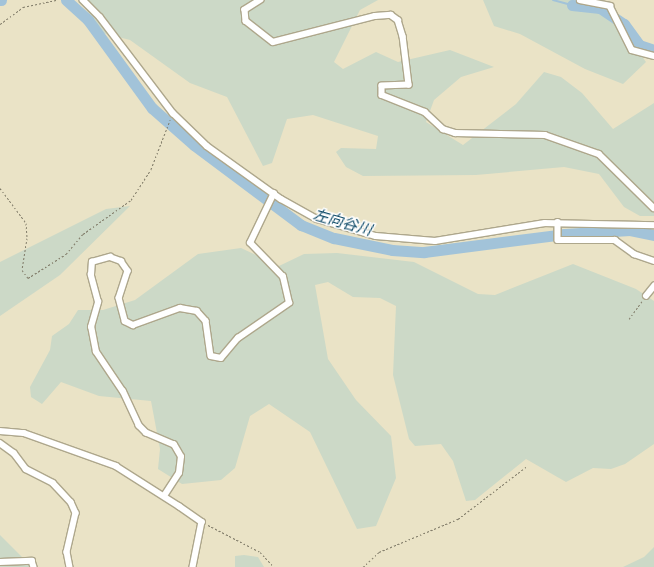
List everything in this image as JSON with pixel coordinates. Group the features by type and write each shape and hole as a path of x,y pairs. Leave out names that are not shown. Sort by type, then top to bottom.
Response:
{"street":[{"path":"83,0 173,114 207,146 274,193 317,219 344,229 412,240 456,238 558,222 654,225"},
{"path":"261,0 245,10 246,21 273,42 375,16 391,15 398,20 403,36 409,85 382,86 382,95 425,112 443,129 455,133 545,136 599,154 654,208"},
{"path":"580,0 610,6 632,50 654,56"},
{"path":"164,496 179,473 180,457 174,445 146,433 139,426 123,392 96,352 91,327 98,302 91,275 92,262 110,257 121,261 128,271 119,298 125,321 133,325 180,308 197,311 206,321 211,356 221,358 238,338 289,303 283,277 250,243 274,193"},
{"path":"558,222 558,240 615,240 634,254 654,261"},
{"path":"646,296 654,286"},
{"path":"0,431 24,433 71,448 116,466 202,522 193,567"},
{"path":"0,443 14,453 26,469 53,483 71,502 76,512 67,552 70,567"},
{"path":"0,562 32,561 34,567"}],"path":[{"path":"0,24 23,7 57,0"},
{"path":"0,188 26,224 28,238 22,270 28,278 66,254 83,234 131,200 151,169 173,114"},
{"path":"629,319 646,296"},
{"path":"363,567 379,552 458,519 527,466"},
{"path":"202,522 260,552 274,567"}],"green space":[{"path":"79,0 378,0 360,10 334,62 343,69 376,52 398,62 450,50 494,67 461,77 434,100 426,122 463,145 516,104 544,72 561,77 582,93 613,129 654,103 654,216 640,216 624,207 599,174 564,167 476,175 363,176 346,167 336,152 341,148 376,149 378,136 313,115 287,119 272,163 263,166 227,97 190,83 130,40 103,33"},
{"path":"483,0 601,0 646,62 623,84 585,69 520,34 494,26"},
{"path":"130,206 60,275 0,316 0,262 106,209"},
{"path":"241,248 279,266 304,254 337,253 414,262 478,294 495,295 573,264 636,289 654,301 654,444 625,464 611,469 593,468 566,482 526,459 475,500 466,501 453,461 441,444 415,446 409,439 393,375 396,306 380,298 353,297 328,282 315,285 328,359 356,400 391,436 396,478 376,526 357,529 310,432 269,404 250,416 235,468 221,480 182,484 158,469 160,449 151,401 99,396 61,382 42,404 31,397 30,387 50,350 52,336 69,324 78,310 103,310 135,300 198,254"},
{"path":"0,535 32,567 0,567"},
{"path":"654,547 654,567 623,567 644,557"},
{"path":"244,555 258,557 264,567 235,567 235,556"}],"waterway":[{"name":"左向谷川","path":"66,0 88,20 152,108 194,145 301,225 334,238 392,250 424,252 564,234 630,230 654,235"},
{"path":"553,0 572,5"},
{"path":"572,5 600,8 624,24 639,45 654,50"}]}
